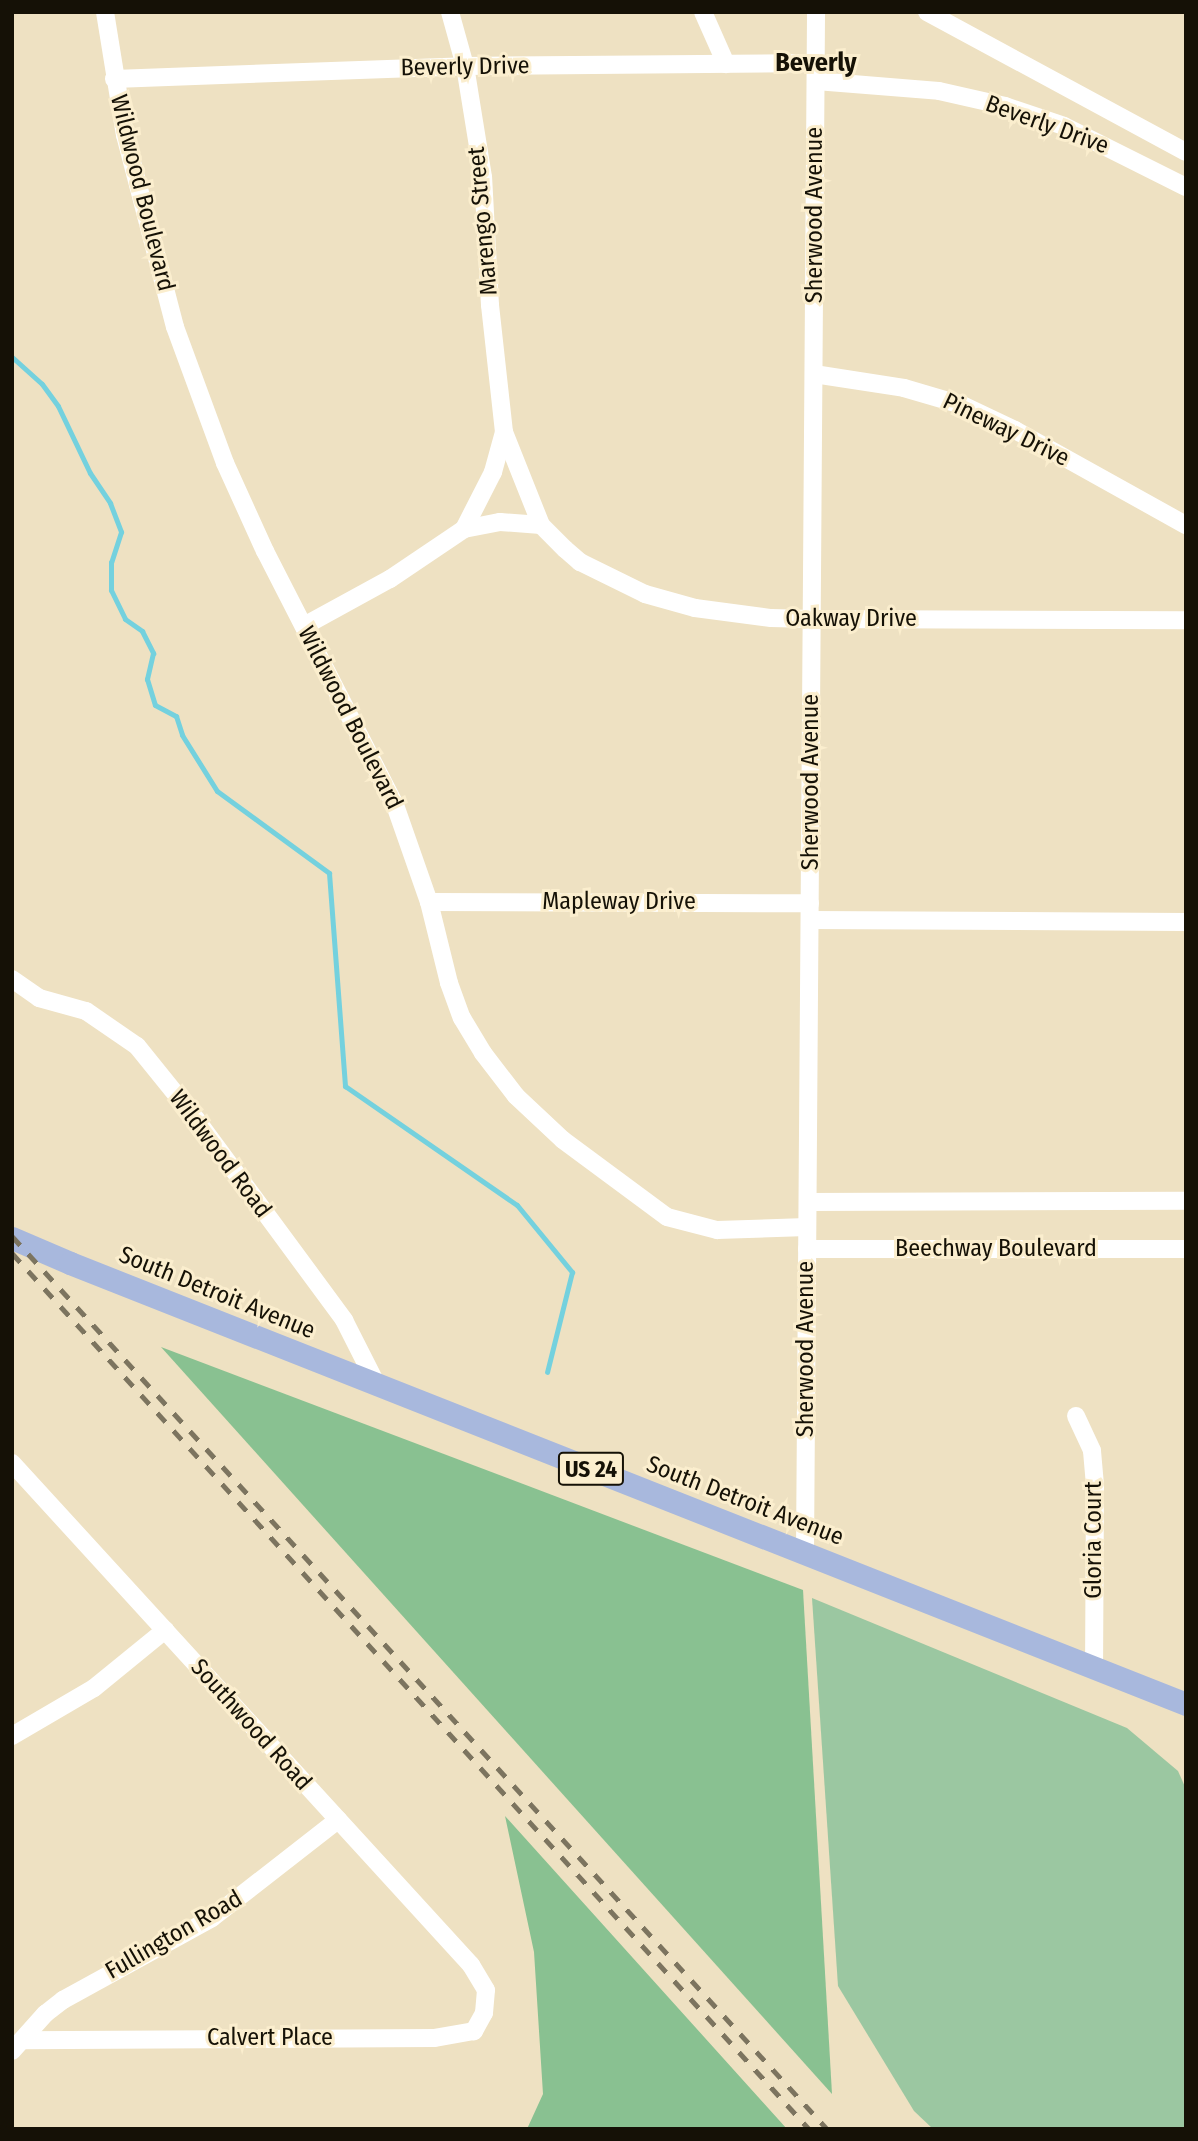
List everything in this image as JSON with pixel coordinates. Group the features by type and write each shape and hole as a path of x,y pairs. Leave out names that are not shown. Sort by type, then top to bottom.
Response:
{"main road":[{"name":"South Detroit Avenue","path":"12,1238 1186,1704"}],"street":[{"name":"Wildwood Boulevard","path":"105,12 125,135 175,327 225,463 395,805 429,902 449,983 469,1029 489,1062 516,1096 606,1175 667,1216 717,1230 807,1227"},
{"name":"Marengo Street","path":"304,626 390,579 464,529 500,522 541,525 505,432 490,305 483,177 464,66 450,12"},
{"path":"703,12 726,64"},
{"name":"Sherwood Avenue","path":"805,1553 816,12"},
{"name":"Beverly Drive","path":"928,12 1186,152"},
{"name":"Beverly Drive","path":"114,79 464,66 816,63"},
{"name":"Beverly Drive","path":"816,81 939,90 1005,106 1064,126 1186,187"},
{"name":"Pineway Drive","path":"814,374 904,388 962,405 1015,430 1186,525"},
{"name":"Marengo Street","path":"464,529 493,472 505,432"},
{"name":"Oakway Drive","path":"541,525 580,562 645,594 695,608 730,614 812,619 1186,620"},
{"name":"Mapleway Drive","path":"429,902 1186,922"},
{"name":"Wildwood Road","path":"12,979 39,998 86,1012 137,1046 196,1119 344,1320 377,1385"},
{"name":"Beechway Boulevard","path":"808,1202 1186,1202"},
{"name":"Beechway Boulevard","path":"807,1249 1186,1249"},
{"name":"Gloria Court","path":"1076,1416 1092,1451 1095,1484 1094,1667"},
{"name":"Southwood Road","path":"12,1463 471,1965 486,1990"},
{"path":"12,1736 94,1688 165,1630"},
{"name":"Fullington Road","path":"17,2045 45,2014 71,1994 212,1918 338,1820"},
{"name":"Calvert Place","path":"17,2045 434,2038 474,2031 484,2013 486,1990"}],"green space":[{"path":"161,1347 803,1590 832,2094"},
{"path":"812,1598 1127,1728 1178,1771 1186,1789 1186,2129 933,2129 914,2111 838,1986"},
{"path":"505,1816 787,2129 527,2129 543,2094 534,1952"}],"waterway":[{"path":"12,357 42,384 58,406 90,473 110,503 121,532 111,562 111,590 125,619 142,631 153,653 147,679 155,705 176,716 182,735 217,791 329,873 345,1086 517,1205 572,1272 547,1372"}],"railway":[{"path":"12,1236 827,2129"},
{"path":"12,1253 809,2129"}],"district":[{"name":"Beverly","path":"816,63"}]}
